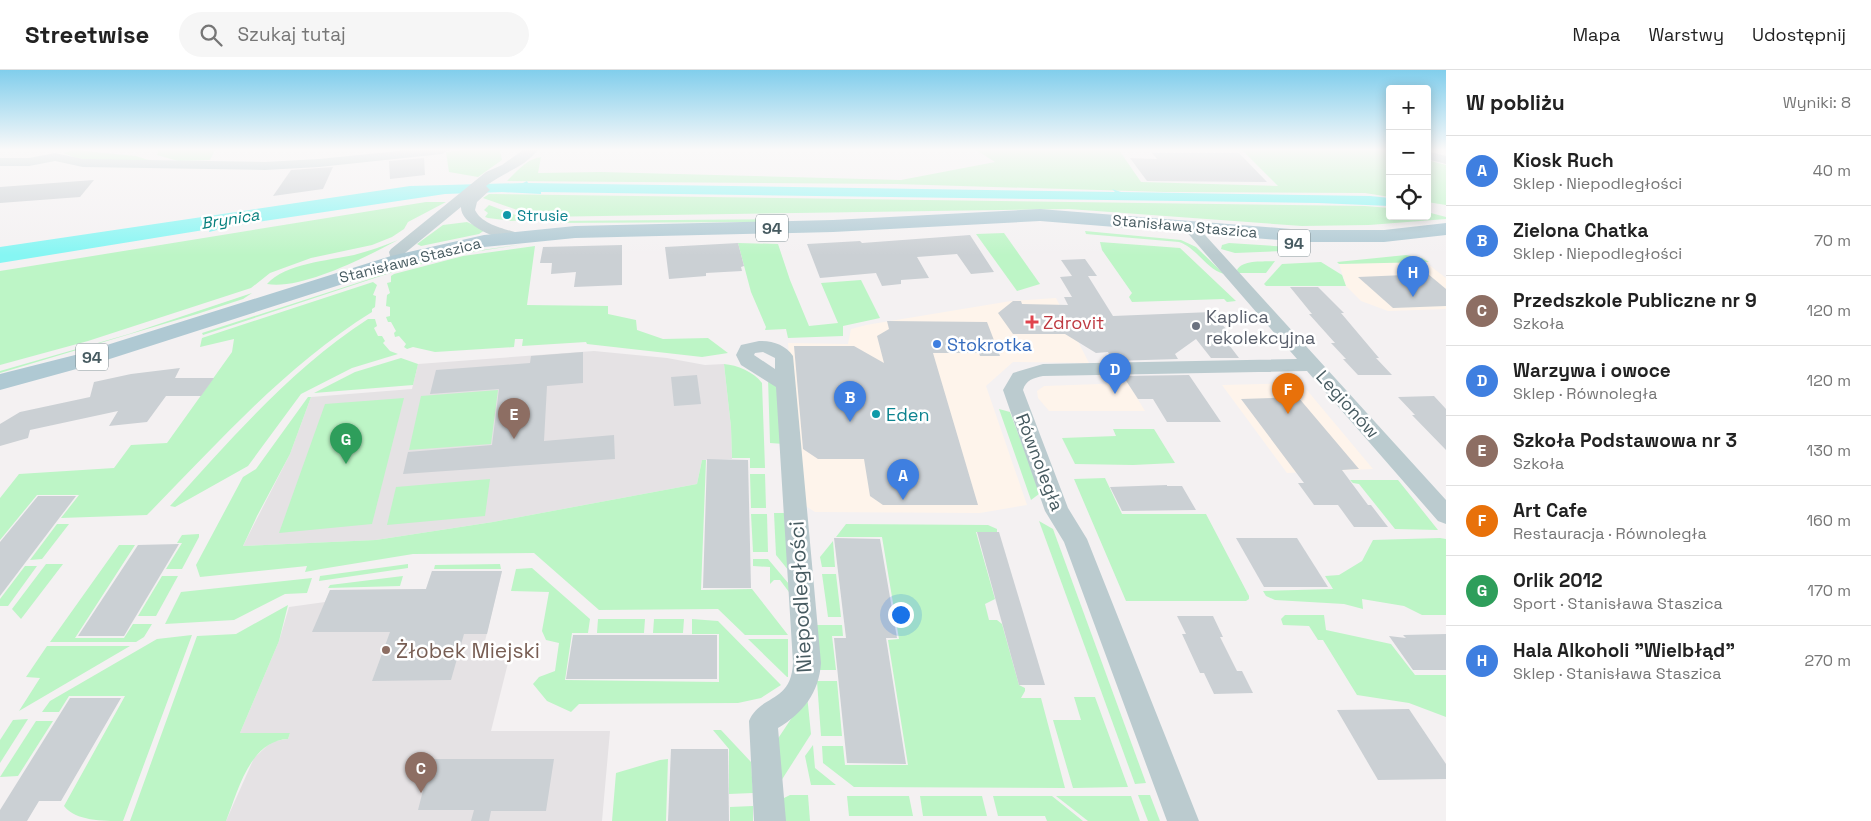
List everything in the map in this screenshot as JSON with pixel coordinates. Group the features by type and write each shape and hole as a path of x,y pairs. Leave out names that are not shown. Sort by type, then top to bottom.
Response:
{"main road":[{"name":"Stanisława Staszica","path":"0,382 83,360 398,260 451,247 516,237 620,230 803,227 924,221 1346,237 1446,229"},
{"name":"Stanisława Staszica","path":"1193,231 1360,246 1399,246 1446,242"}],"street":[{"path":"398,260 398,252 484,185"},
{"path":"466,198 467,208 473,219 490,229 516,237"},
{"name":"Legionów","path":"1193,231 1446,515"},
{"name":"Równoległa","path":"1183,821 1075,538 1057,511 1013,390 1014,382 1020,376 1043,370 1313,366"},
{"name":"Niepodległości","path":"770,821 763,721 785,709 802,689 808,676 786,384"}],"shaded area":[{"path":"1424,261 1446,278 1446,309 1388,311 1361,301 1346,286 1339,264"},
{"path":"1056,298 1089,363 1013,362 986,386 1027,505 980,513 815,512 801,503 788,343 848,344 851,329 866,325 1011,301"},
{"path":"594,351 667,358 705,365 724,364 731,427 732,459 702,460 697,484 493,522 376,540 243,546 290,454 311,397 412,389 418,364"},
{"path":"1128,383 1145,411 1049,411 1038,398 1037,391 1044,386"},
{"path":"1301,383 1373,469 1287,473 1222,385"},
{"path":"432,571 502,571 485,641 509,659 491,731 610,731 602,821 226,821 254,758 275,741 288,739 290,733 240,733 279,641 289,607 325,602 330,590 426,589"}],"green space":[{"path":"931,185 1386,185 1386,196 1365,193 1165,192"},
{"path":"1431,185 1446,185 1446,205 1431,203"},
{"path":"489,194 1365,206 1386,208 1386,220 1431,220 1431,213 1446,217 1446,219 1369,225 1302,226 1069,209 537,217 483,198"},
{"path":"426,202 446,202 408,222 404,229 392,237 372,245 311,258 270,273 251,288 88,341 0,365 0,271"},
{"path":"489,205 529,220 511,221 485,217 488,213 484,210"},
{"path":"790,219 762,222 544,223 549,221"},
{"path":"467,222 485,230 479,234 421,246 417,244 443,225"},
{"path":"1085,231 1181,240 1196,247 1224,274 1212,268 1191,249 1179,242 1086,234"},
{"path":"1004,233 1040,284 1017,291 976,234"},
{"path":"398,240 334,271 298,282 281,285 267,284 285,271 296,267 354,255"},
{"path":"1100,242 1180,248 1236,301 1227,302 1224,299 1132,302 1129,297 1132,293 1102,250"},
{"path":"738,243 778,244 790,280 809,326 838,323 821,283 861,280 880,318 843,326 843,336 788,338 786,329 765,330 766,327 751,292"},
{"path":"1229,243 1305,248 1309,250 1235,253 1221,249 1222,245"},
{"path":"524,244 473,252 405,268 203,335 202,333 419,263 454,254"},
{"path":"535,246 527,305 608,306 608,314 636,320 637,330 663,339 708,338 728,353 702,357 587,344 586,342 522,346 523,339 515,339 514,347 435,352 413,347 407,349 404,347 406,344 399,336 395,337 394,333 396,331 386,317 390,316 390,307 386,306 387,295 390,293 387,283 391,282 391,276 394,274 463,256"},
{"path":"1406,255 1422,258 1429,262 1339,264 1337,262"},
{"path":"1275,261 1266,273 1239,273 1237,270 1244,264"},
{"path":"1321,262 1342,275 1346,286 1266,286 1264,284 1282,264"},
{"path":"373,282 377,285 373,295 376,296 375,307 372,309 372,312 340,333 281,381 226,433 147,515 61,518 79,495 37,495 0,540 0,498 19,474 114,468 131,445 167,443 232,352 234,339 200,347 202,338"},
{"path":"252,293 243,299 197,314 0,373 0,371 129,334"},
{"path":"368,319 375,319 377,326 374,328 378,336 382,336 385,341 383,343 390,351 398,354 352,368 301,394 248,466 175,507 170,506 239,431 288,382 313,360"},
{"path":"401,358 418,364 413,385 314,393 355,372"},
{"path":"724,364 745,370 762,383 765,468 750,468 750,458 732,458 731,427"},
{"path":"768,379 778,384 784,444 770,443"},
{"path":"498,390 491,444 409,450 421,396"},
{"path":"308,397 311,397 290,454 243,546 376,540 493,522 697,484 702,460 706,460 701,590 752,589 788,635 745,635 718,609 599,610 534,553 413,554 305,572 307,566 200,577 196,565 243,477 256,469"},
{"path":"404,398 372,524 279,533 325,404"},
{"path":"999,409 1010,412 1039,489 1039,494 1031,500"},
{"path":"1113,429 1154,429 1175,463 1133,465 1075,464 1062,438 1116,436"},
{"path":"750,474 765,474 766,508 751,508"},
{"path":"1105,478 1122,514 1206,514 1249,599 1246,601 1126,601 1074,479"},
{"path":"490,479 485,516 387,525 396,487"},
{"path":"1350,480 1398,480 1438,530 1395,529 1359,484 1353,483"},
{"path":"774,513 788,513 793,576 776,555"},
{"path":"751,514 767,514 768,552 753,552"},
{"path":"1039,521 1053,529 1146,783 1135,784"},
{"path":"57,524 69,524 42,559 30,560"},
{"path":"846,524 988,525 997,529 997,532 976,532 995,599 985,604 989,620 997,620 1002,624 1019,685 1025,688 1021,698 1041,698 1065,788 854,787 823,763 822,746 843,746 845,765 908,765 888,640 899,639 882,537 836,537"},
{"path":"199,534 182,569 166,569 182,543 177,543 182,535"},
{"path":"1446,539 1446,615 1422,615 1404,606 1362,599 1363,609 1344,604 1275,600 1266,596 1263,591 1333,589 1325,576 1339,575 1362,561 1373,540"},
{"path":"833,541 835,567 822,567 820,557"},
{"path":"119,545 135,545 75,638 124,638 133,624 152,624 144,637 136,642 50,642"},
{"path":"753,559 768,559 789,584 789,592 780,580 774,580 770,584 770,567 753,566"},
{"path":"46,564 63,564 21,619 12,609"},
{"path":"408,564 408,568 319,581 320,576"},
{"path":"500,564 501,569 434,569 435,565"},
{"path":"25,566 37,566 8,606 0,606 0,599"},
{"path":"532,568 590,619 588,633 572,633 565,680 719,682 719,634 692,634 692,619 718,621 781,685 761,698 738,703 579,704 571,712 547,701 533,684 539,677 555,671 559,643 546,640 542,631 549,592 511,591 516,569"},
{"path":"822,574 836,574 841,617 828,617"},
{"path":"162,576 178,576 156,616 138,616"},
{"path":"403,576 400,586 328,588 330,585"},
{"path":"312,578 307,593 285,594 234,620 165,624 181,592"},
{"path":"288,605 279,641 240,733 290,733 288,739 275,742 254,758 241,783 226,821 130,821 197,636 236,634"},
{"path":"1285,615 1324,615 1326,630 1391,644 1415,675 1446,675 1446,717 1409,703 1357,695 1323,640 1318,640 1309,626 1283,625 1281,619"},
{"path":"598,619 645,619 644,633 597,633"},
{"path":"654,619 684,619 683,633 653,633"},
{"path":"817,625 842,625 843,636 832,636 836,670 816,670"},
{"path":"192,635 123,821 90,819 75,815 69,811 64,806 125,696 69,696 59,712 42,712 50,701 157,639"},
{"path":"748,639 788,639 788,677 787,677"},
{"path":"47,646 130,646 19,711 40,678 26,677"},
{"path":"817,681 837,681 842,736 821,736"},
{"path":"807,695 811,734 781,781 777,740"},
{"path":"1074,697 1095,697 1128,787 1073,788 1053,720 1081,720"},
{"path":"28,719 0,763 0,740 13,720"},
{"path":"36,721 53,721 18,776 0,777"},
{"path":"713,730 721,730 751,762 753,793 729,794 729,749"},
{"path":"813,745 815,768 836,785 811,785 805,756"},
{"path":"668,759 666,821 612,821 616,773"},
{"path":"790,795 808,795 810,821 779,821 778,801"},
{"path":"1138,795 1150,795 1160,821 1148,821"},
{"path":"847,796 909,796 913,816 849,816"},
{"path":"920,796 982,796 987,816 923,816"},
{"path":"993,796 1052,796 1083,821 1047,821 1045,816 998,816"},
{"path":"1056,796 1131,796 1140,821 1088,821"},
{"path":"753,806 753,821 730,821 730,807"}],"water":[{"name":"Brynica","path":"661,185 1115,192 1112,189 1121,192 1386,198 1386,206 1318,203 541,192 541,194 502,192 445,194 0,263 0,247 410,186"}],"building":[{"path":"90,185 80,197 0,203 0,187"},
{"path":"281,185 325,185 323,189 273,196"},
{"path":"970,235 994,272 971,274 957,254 917,257 929,278 901,280 901,284 882,286 876,273 820,278 807,244 860,241 862,243"},
{"path":"738,243 744,266 741,267 742,271 706,273 706,276 669,279 665,247"},
{"path":"622,245 622,285 574,287 576,272 551,274 552,263 540,263 543,247"},
{"path":"1085,259 1097,276 1088,276 1113,316 1212,312 1235,340 1226,341 1239,358 1211,358 1196,339 1175,354 1178,359 1113,361 1108,352 1096,353 1065,334 1013,334 998,313 1013,301 1021,301 1022,304 1068,305 1064,297 1072,297 1060,277 1072,276 1061,260"},
{"path":"1428,274 1446,289 1446,306 1393,308 1358,277"},
{"path":"1290,287 1318,287 1344,313 1341,313 1379,358 1376,358 1392,375 1358,375 1343,359 1346,359 1331,343 1335,343 1309,314 1312,314"},
{"name":"Eden","path":"887,321 987,322 1000,356 980,356 979,353 933,353 978,505 883,505 870,496 864,459 818,459 803,449 794,346 854,346 884,363 877,336 889,329"},
{"path":"583,352 583,383 547,386 544,441 614,435 615,459 403,474 408,452 492,445 499,389 430,394 436,370 530,363 531,356"},
{"path":"180,368 175,378 214,378 201,396 166,396 147,422 109,426 118,411 30,430 28,438 0,446 0,424 20,412 90,397 94,382 131,374"},
{"path":"697,375 701,404 674,406 671,377"},
{"path":"1189,375 1221,422 1167,422 1153,399 1138,399 1123,376"},
{"path":"1434,396 1446,409 1446,450 1412,415 1415,415 1398,397"},
{"path":"1298,397 1359,469 1342,470 1368,505 1371,505 1388,527 1354,527 1338,505 1314,505 1298,483 1304,483 1241,399"},
{"path":"707,459 748,460 751,588 703,588"},
{"path":"1182,486 1196,510 1122,511 1110,487"},
{"path":"38,496 76,496 0,596 0,542"},
{"path":"977,532 999,532 1045,685 1019,685"},
{"path":"834,538 880,539 897,638 886,638 906,764 847,763 834,638 846,638"},
{"path":"1236,538 1297,538 1328,587 1264,587"},
{"path":"179,544 124,636 78,636 138,545"},
{"path":"432,571 502,571 487,634 464,634 451,680 372,681 390,632 312,632 330,590 426,589"},
{"path":"1177,616 1213,616 1223,637 1220,637 1237,671 1242,671 1253,693 1214,694 1204,673 1200,673 1182,634 1186,634"},
{"path":"1446,634 1446,670 1413,670 1389,636 1406,638 1403,635"},
{"path":"573,635 717,635 717,679 566,679"},
{"path":"70,698 121,698 61,801 39,801 27,821 0,821 0,810"},
{"path":"1409,709 1446,764 1446,779 1378,780 1337,710"},
{"path":"671,749 728,749 729,821 668,821"},
{"path":"431,759 554,759 546,811 491,811 489,821 471,821 474,810 418,810"}],"place":[{"name":"Strusie","path":"507,215"},
{"name":"Hala Alkoholi \"Wielbłąd\"","path":"1413,297"},
{"name":"Zdrovit","path":"1032,322"},
{"name":"Kaplica rekolekcyjna","path":"1196,326"},
{"name":"Stokrotka","path":"937,344"},
{"name":"Warzywa i owoce","path":"1115,394"},
{"name":"Eden","path":"876,414"},
{"name":"Art Cafe","path":"1288,414"},
{"name":"Zielona Chatka","path":"850,422"},
{"name":"Szkoła Podstawowa nr 3","path":"514,439"},
{"name":"Orlik 2012","path":"346,464"},
{"name":"Kiosk Ruch","path":"903,500"},
{"name":"Żłobek Miejski","path":"386,650"},
{"name":"Przedszkole Publiczne nr 9","path":"421,793"}]}
